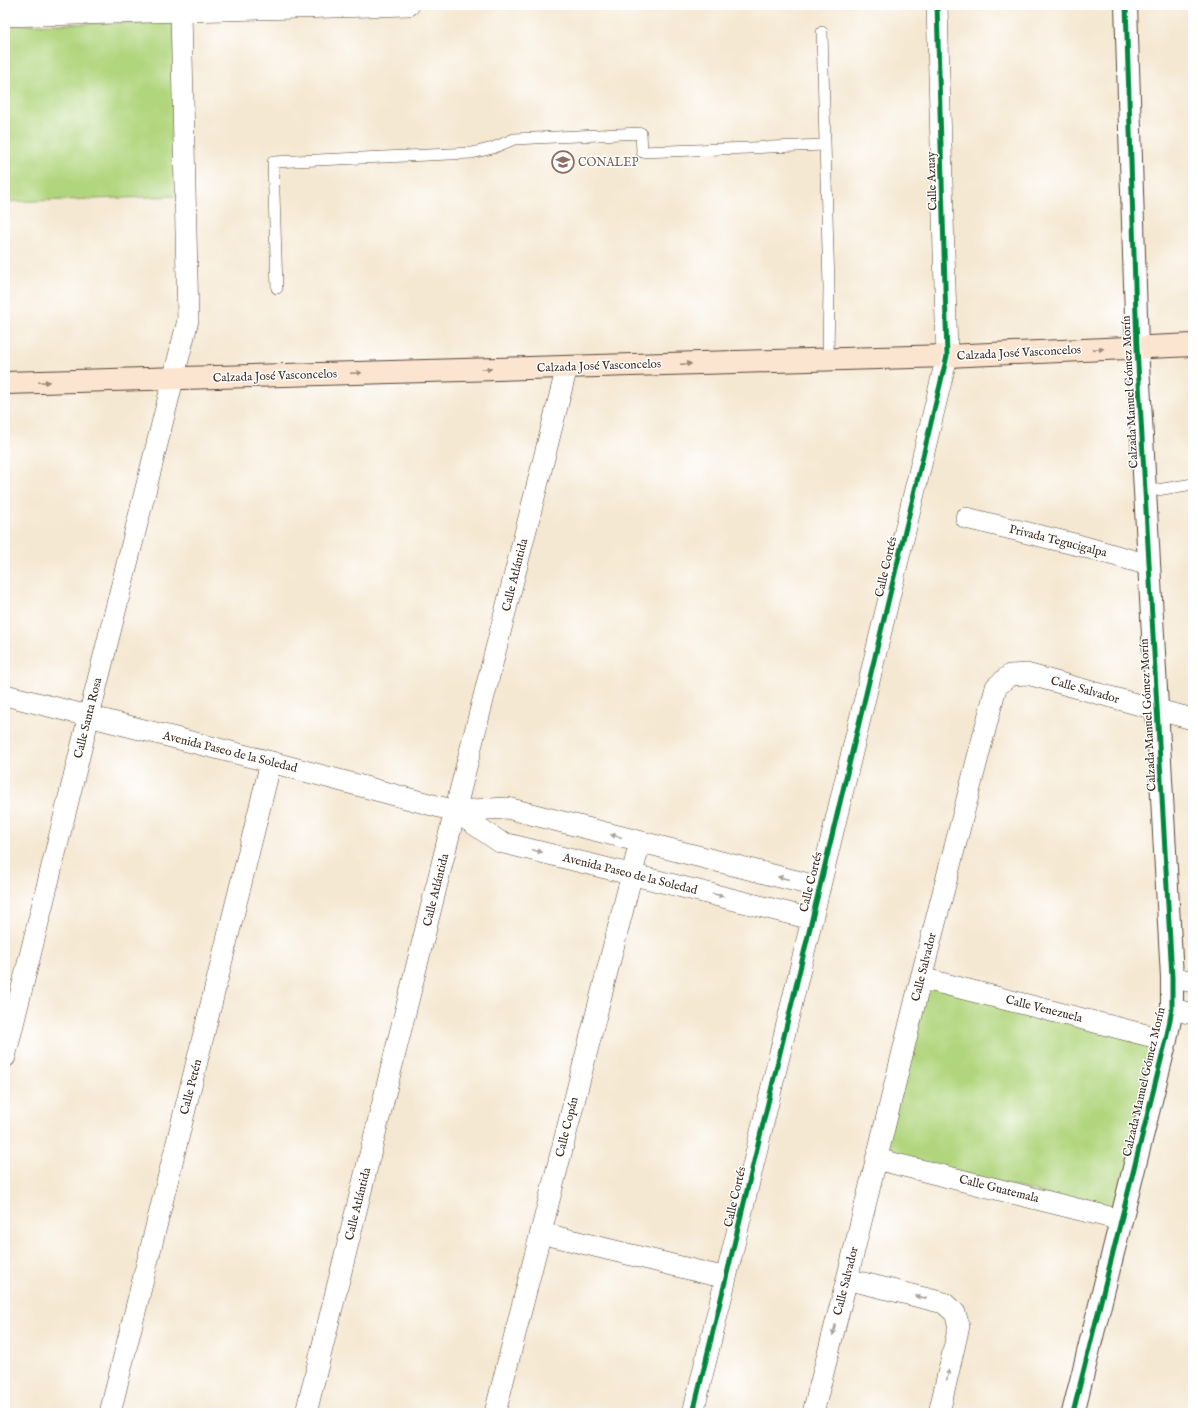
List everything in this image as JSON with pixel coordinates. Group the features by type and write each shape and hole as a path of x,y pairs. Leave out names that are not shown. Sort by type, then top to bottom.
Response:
{"main road":[{"name":"Calzada José Vasconcelos","path":"5,383 947,356 1193,345"}],"street":[{"path":"5,16 98,9 181,11 269,7 409,5"},
{"name":"Calle Azuay","path":"937,5 947,356"},
{"name":"Calzada Manuel Gómez Morín","path":"1073,1413 1166,1040 1172,1008 1183,980 1158,710 1149,565 1137,347 1126,5"},
{"name":"Calle Santa Rosa","path":"5,1057 188,320 181,11"},
{"name":"Calle Cortés","path":"693,1413 947,356"},
{"name":"Calle Atlántida","path":"306,1413 567,367"},
{"name":"Privada Tegucigalpa","path":"966,518 1078,545 1149,565"},
{"name":"Calle Salvador","path":"813,1413 848,1279 921,978 996,687 1010,675 1028,674 1193,719"},
{"name":"Avenida Paseo de la Soledad","path":"5,695 271,762 455,811 507,808 820,887"},
{"name":"Calle Petén","path":"110,1413 271,762"},
{"name":"Avenida Paseo de la Soledad","path":"455,811 500,842 812,919"},
{"name":"Calle Copán","path":"495,1413 640,842"},
{"name":"Calle Venezuela","path":"921,978 1166,1040"},
{"path":"1172,1008 1193,1014"},
{"name":"Calle Guatemala","path":"876,1160 1121,1220"},
{"path":"541,1233 726,1278"},
{"path":"848,1279 944,1303 955,1313 959,1326 939,1413"}],"lane":[{"path":"822,32 829,287 828,359"},
{"path":"277,288 273,162 472,153 493,148 514,139 641,133 642,152 825,145"},
{"path":"1145,492 1193,484"}],"green space":[{"path":"174,22 182,196 5,202 5,25"},
{"path":"927,985 1158,1043 1117,1213 884,1153"}],"cycle path":[{"path":"693,1413 947,356 937,5"},
{"path":"1073,1413 1166,1040 1172,1009 1172,977 1137,347 1126,5"}],"place":[{"name":"CONALEP","path":"563,162"}]}
